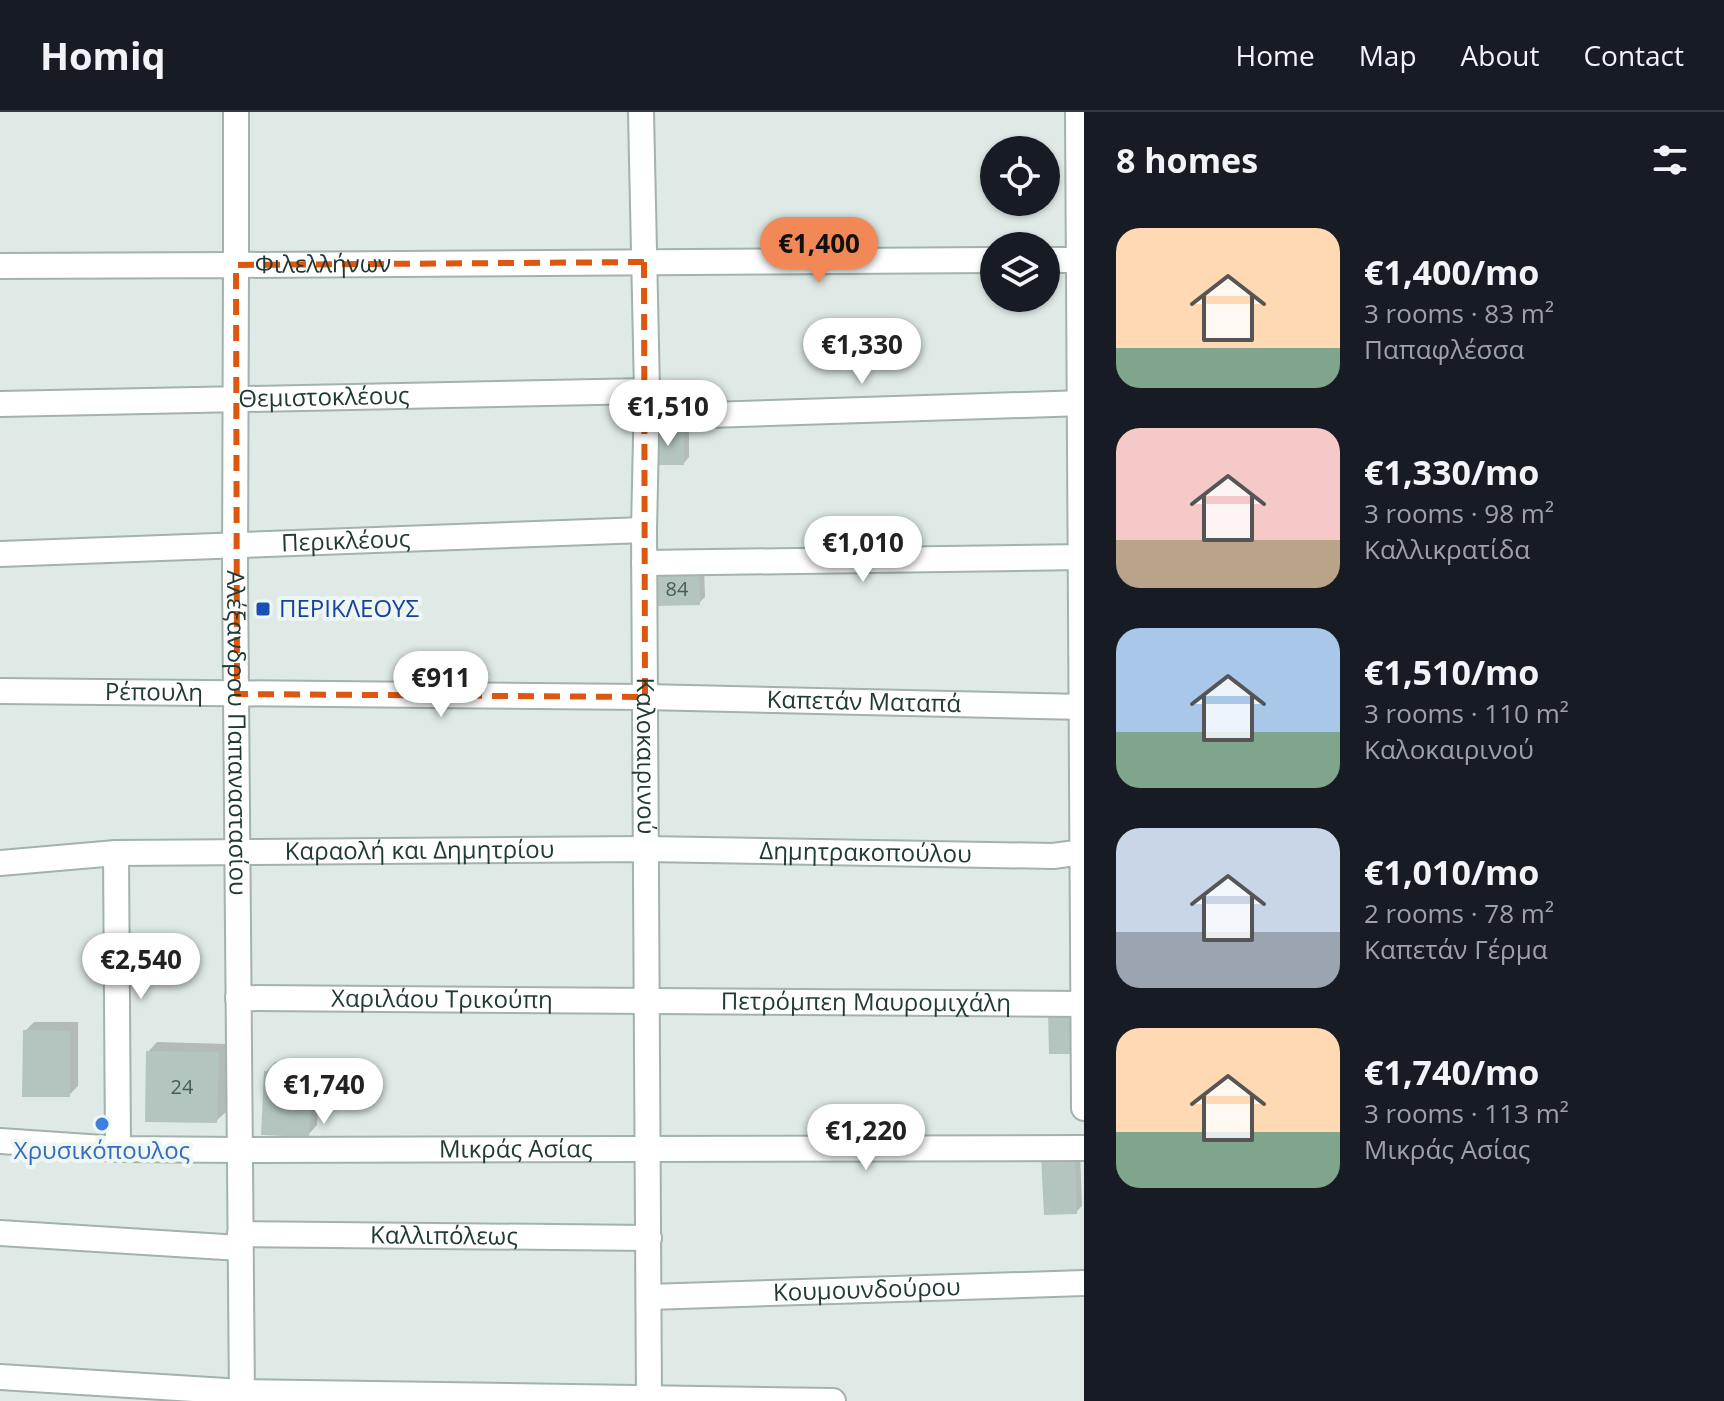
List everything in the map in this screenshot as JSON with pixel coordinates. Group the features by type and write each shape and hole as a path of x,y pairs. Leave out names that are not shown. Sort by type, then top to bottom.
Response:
{"street":[{"name":"Αλέξανδρου Παπαναστασίου","path":"236,112 237,853 242,1397"},
{"name":"Καλοκαιρινού","path":"641,112 647,391 644,417 644,563 649,1400"},
{"path":"1078,112 1083,403 1084,1108"},
{"name":"Φιλελλήνων","path":"0,266 980,260"},
{"path":"1060,260 1082,260"},
{"name":"Θεμιστοκλέους","path":"0,404 647,391"},
{"path":"644,417 1083,403"},
{"name":"Περικλέους","path":"0,554 644,530"},
{"path":"644,563 1083,557"},
{"name":"Ρέπουλη","path":"0,691 645,697"},
{"name":"Καπετάν Ματαπά","path":"645,697 1082,707"},
{"name":"Καραολή και Δημητρίου","path":"0,863 116,853 646,849"},
{"name":"Δημητρακοπούλου","path":"646,849 1053,856 1083,852"},
{"path":"116,853 118,1149"},
{"name":"Χαριλάου Τρικούπη","path":"238,998 647,1002"},
{"name":"Πετρόμπεη Μαυρομιχάλη","path":"647,1002 1083,1004"},
{"name":"Μικράς Ασίας","path":"0,1141 118,1149 240,1150 1084,1148"},
{"name":"Καλλιπόλεως","path":"0,1233 240,1241 649,1238"},
{"name":"Κουμουνδούρου","path":"649,1297 1084,1283"},
{"path":"0,1377 242,1397 833,1401"}],"highlighted area":[{"path":"644,262 645,697 237,694 236,265"}],"building":[{"path":"651,432 684,432 684,465 651,465"},
{"path":"699,572 700,605 655,606 654,574"},
{"path":"1048,1013 1069,1013 1070,1054 1049,1054"},
{"path":"23,1030 70,1031 70,1097 22,1097"},
{"path":"146,1051 219,1052 217,1123 145,1122"},
{"path":"264,1071 312,1073 309,1137 261,1135"},
{"path":"1075,1155 1077,1214 1044,1215 1041,1156"}],"place":[{"name":"ΠΕΡΙΚΛΕΟΥΣ","path":"263,609"},
{"name":"Χρυσικόπουλος","path":"102,1124"}]}
